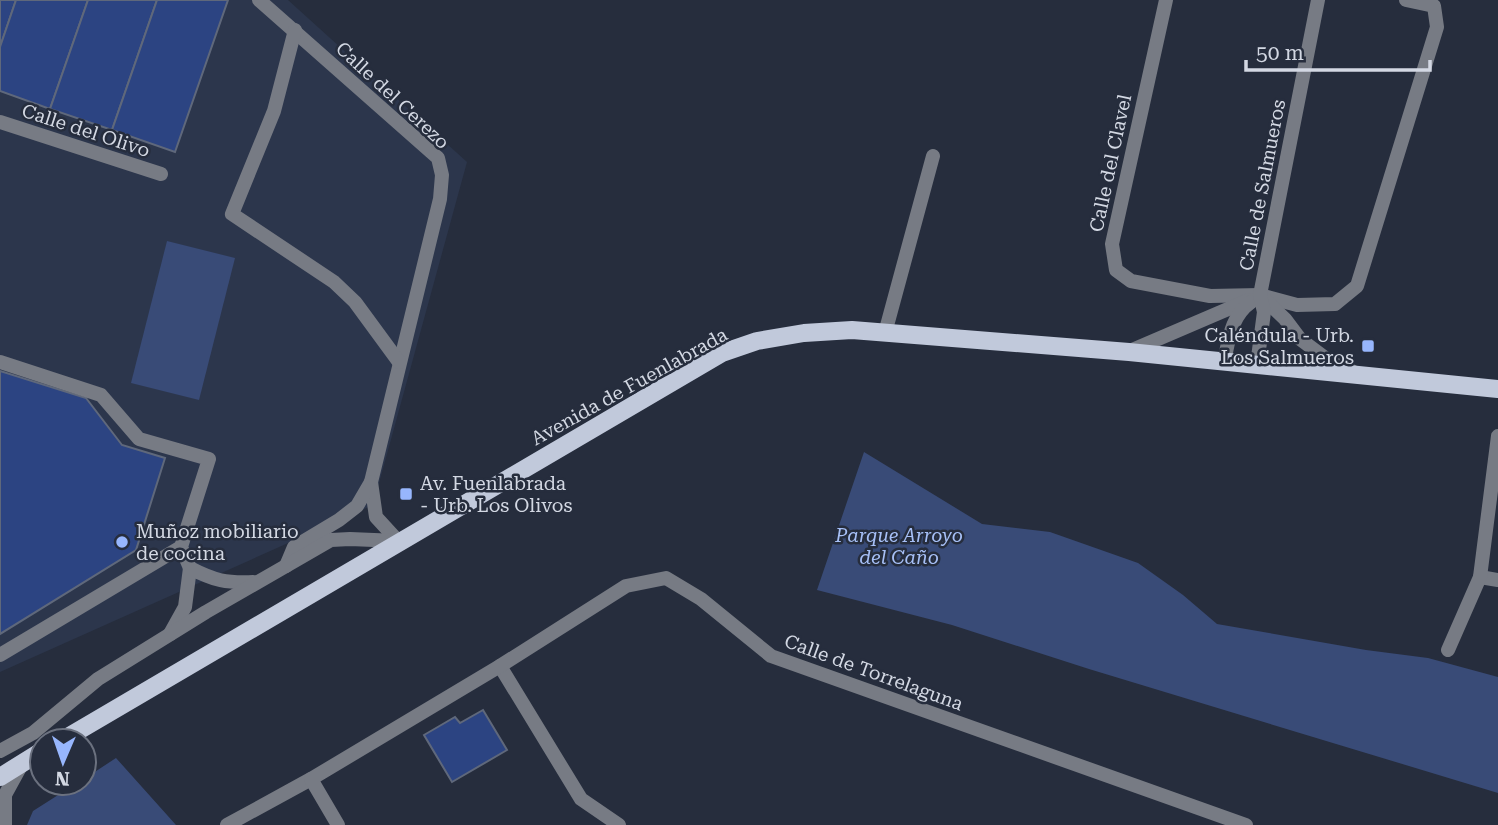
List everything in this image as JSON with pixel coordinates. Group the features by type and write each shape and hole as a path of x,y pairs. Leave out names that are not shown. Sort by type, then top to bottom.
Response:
{"main road":[{"name":"Avenida de Fuenlabrada","path":"85,727 722,353 757,341 804,332 885,332 1129,352 1498,389"},
{"path":"0,777 28,759"},
{"path":"0,764 23,762"}],"street":[{"name":"Calle del Cerezo","path":"259,0 438,158 442,175 440,199 371,482 376,517 398,541"},
{"name":"Calle del Clavel","path":"1166,0 1112,244 1116,270 1131,281 1210,296 1260,295 1297,305 1335,304 1357,286 1437,27 1434,6 1406,0"},
{"name":"Calle de Salmueros","path":"1257,365 1264,312 1260,295 1318,0"},
{"path":"295,30 274,111 232,214 334,282 355,302 399,362"},
{"name":"Calle del Olivo","path":"0,122 161,174"},
{"path":"885,332 933,156"},
{"name":"Calle de Salmueros","path":"1129,352 1260,295"},
{"name":"Calle de Salmueros","path":"1224,362 1231,327 1242,308 1260,295"},
{"name":"Calle de Salmueros","path":"1260,295 1285,319 1300,339 1332,363 1368,378"},
{"path":"0,362 101,395 139,439 209,459 181,547 190,568 184,607 170,634"},
{"path":"1448,650 1480,577 1498,436"},
{"path":"286,566 294,547 357,506 371,482"},
{"path":"0,751 33,733 98,679 331,540 398,541"},
{"path":"0,655 181,547"},
{"path":"190,568 212,580 227,583 258,582"},
{"path":"1480,577 1498,580"},
{"name":"Calle de Torrelaguna","path":"227,825 311,779 500,666 626,586 666,578 701,599 771,656 1246,825"},
{"path":"500,666 581,799 619,825"},
{"path":"5,825 5,795 23,762"},
{"path":"311,779 338,825"}],"shaded area":[{"path":"0,0 288,0 467,162 373,505 0,672"}],"green space":[{"path":"167,241 235,258 199,400 131,383"},
{"name":"Parque Arroyo del Caño","path":"864,452 982,524 1050,532 1138,563 1183,595 1217,624 1428,658 1498,677 1498,793 952,625 817,590"},
{"path":"116,758 176,825 27,825 33,811 55,797 98,797 98,770"}],"building":[{"path":"0,0 16,0 0,47"},
{"path":"16,0 88,0 50,109 0,91 0,47"},
{"path":"88,0 157,0 112,130 50,109"},
{"path":"157,0 228,0 175,152 112,130"},
{"path":"0,371 86,398 122,445 165,458 136,550 0,634"},
{"path":"483,710 507,750 452,782 424,735 455,717 460,723"}],"place":[{"name":"Caléndula - Urb. Los Salmueros","path":"1368,346"},
{"name":"Av. Fuenlabrada - Urb. Los Olivos","path":"406,494"},
{"name":"Muñoz mobiliario de cocina","path":"122,542"}]}
